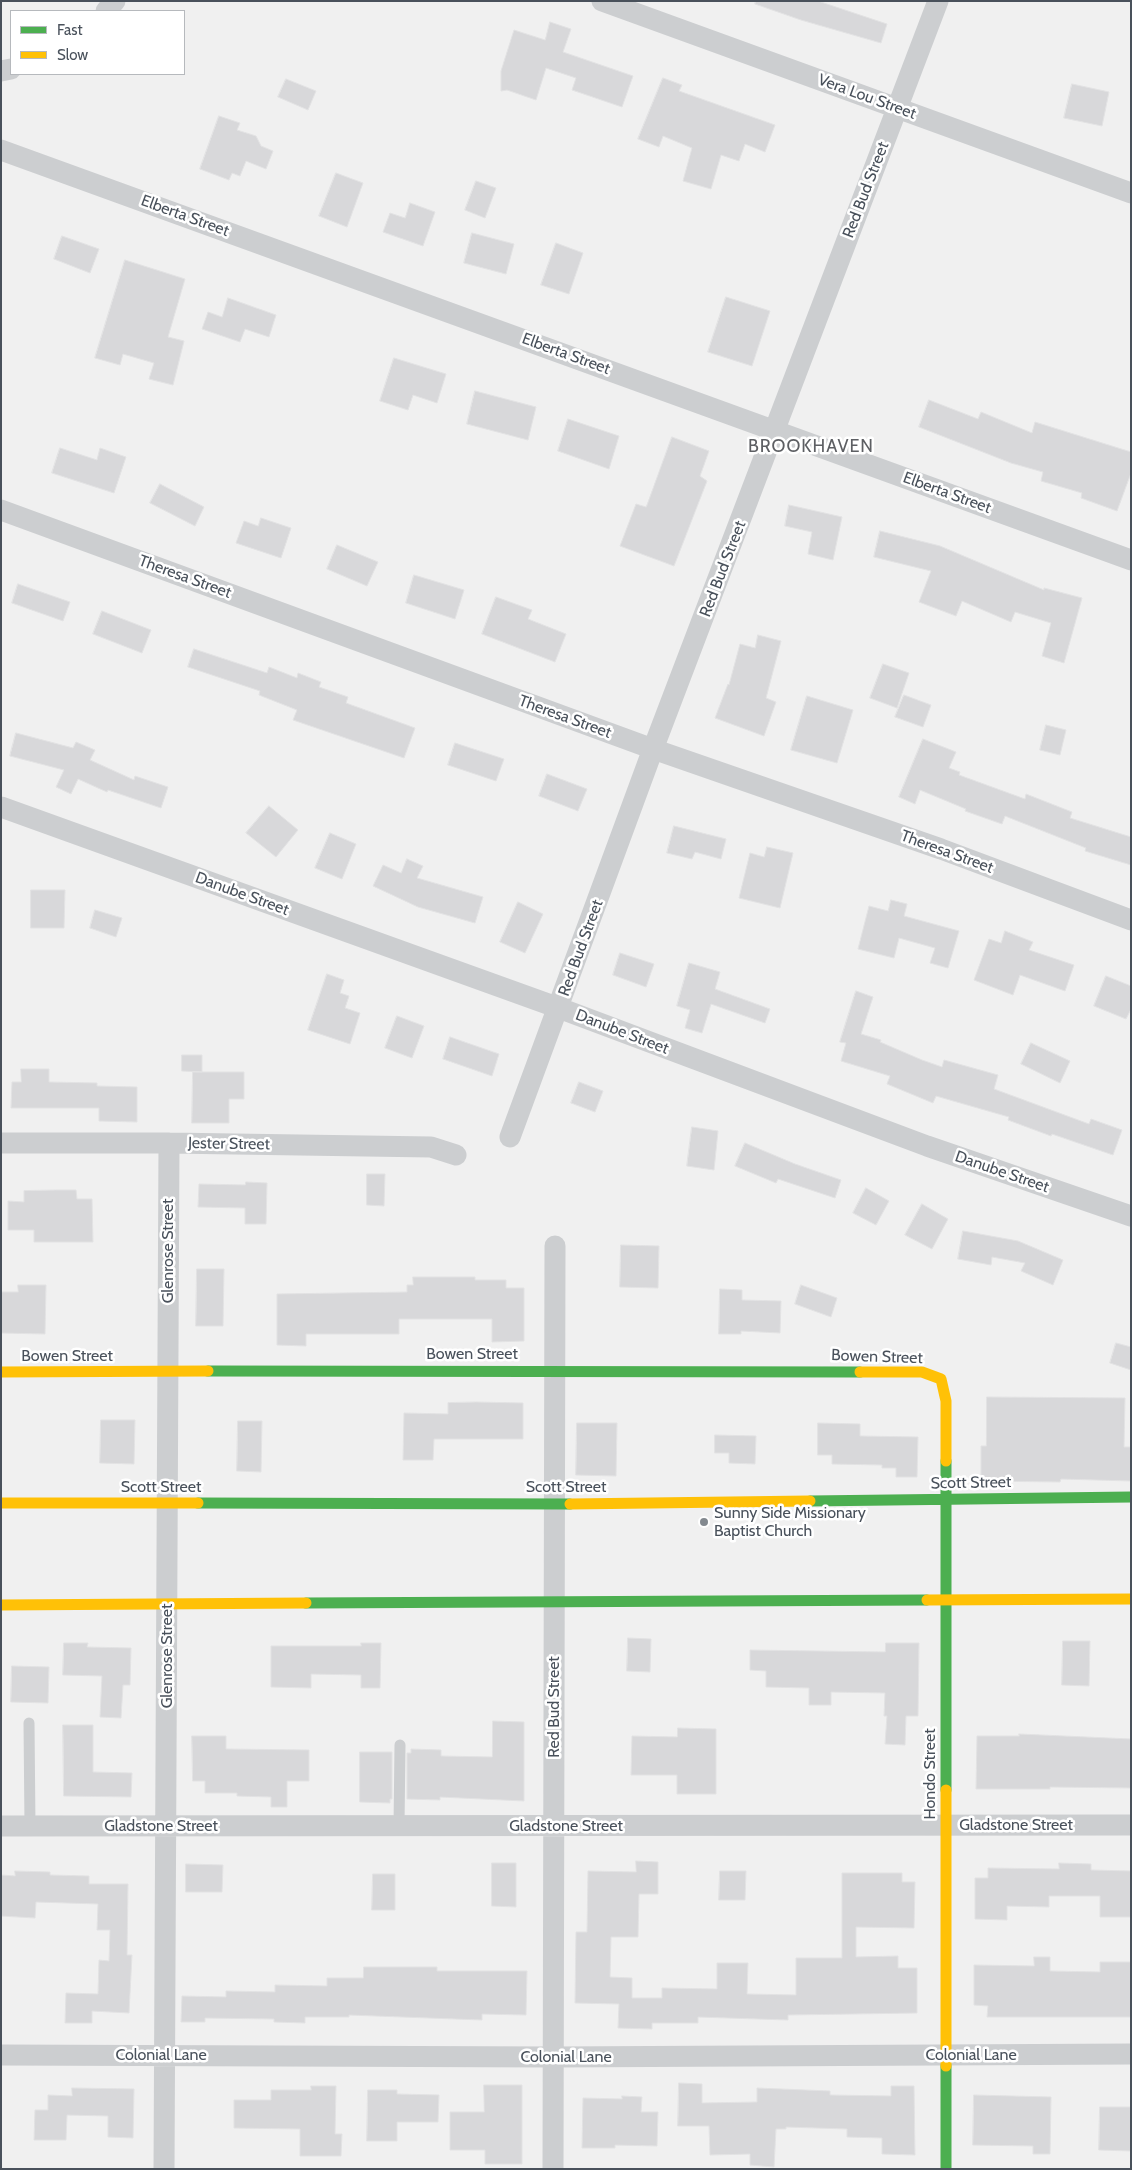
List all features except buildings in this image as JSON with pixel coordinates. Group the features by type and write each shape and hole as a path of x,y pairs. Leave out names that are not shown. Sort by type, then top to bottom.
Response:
{"main road":[{"name":"Bowen Street","path":"1,1372 554,1370 922,1372 942,1379"},
{"name":"Hondo Street","path":"942,1379 946,1401 946,2169"},
{"name":"Scott Street","path":"1,1503 554,1504 1131,1497"},
{"path":"1,1605 167,1602 1131,1599"}],"street":[{"name":"Vera Lou Street","path":"602,1 1131,193"},
{"name":"Red Bud Street","path":"510,1137 653,749 938,1"},
{"name":"Elberta Street","path":"1,150 1131,560"},
{"name":"Theresa Street","path":"1,510 653,749 941,849 1131,920"},
{"name":"Danube Street","path":"1,807 559,1008 926,1146 1131,1216"},
{"name":"Jester Street","path":"1,1143 169,1143 431,1147 456,1155"},
{"name":"Glenrose Street","path":"164,2169 169,1143"},
{"name":"Red Bud Street","path":"554,2169 555,1246"},
{"name":"Gladstone Street","path":"1,1826 1131,1825"},
{"name":"Colonial Lane","path":"1,2055 554,2057 1131,2054"}],"lane":[{"path":"29,1723 30,1826"},
{"path":"400,1745 400,1826"}],"traffic: fast":[{"path":"208,1371 860,1372"},
{"path":"946,1461 946,1790"},
{"path":"810,1501 1131,1497"},
{"path":"198,1503 570,1504"},
{"path":"306,1603 927,1600"},
{"path":"946,2066 946,2169"}],"traffic: slow":[{"path":"1,1372 208,1371"},
{"path":"860,1372 922,1372 941,1379 946,1401 946,1461"},
{"path":"570,1504 810,1501"},
{"path":"1,1503 198,1503"},
{"path":"927,1600 1131,1599"},
{"path":"1,1605 306,1603"},
{"path":"946,1790 946,2066"}],"place":[{"name":"Sunny Side Missionary Baptist Church","path":"704,1522"}],"district":[{"name":"BROOKHAVEN","path":"811,447"}]}
